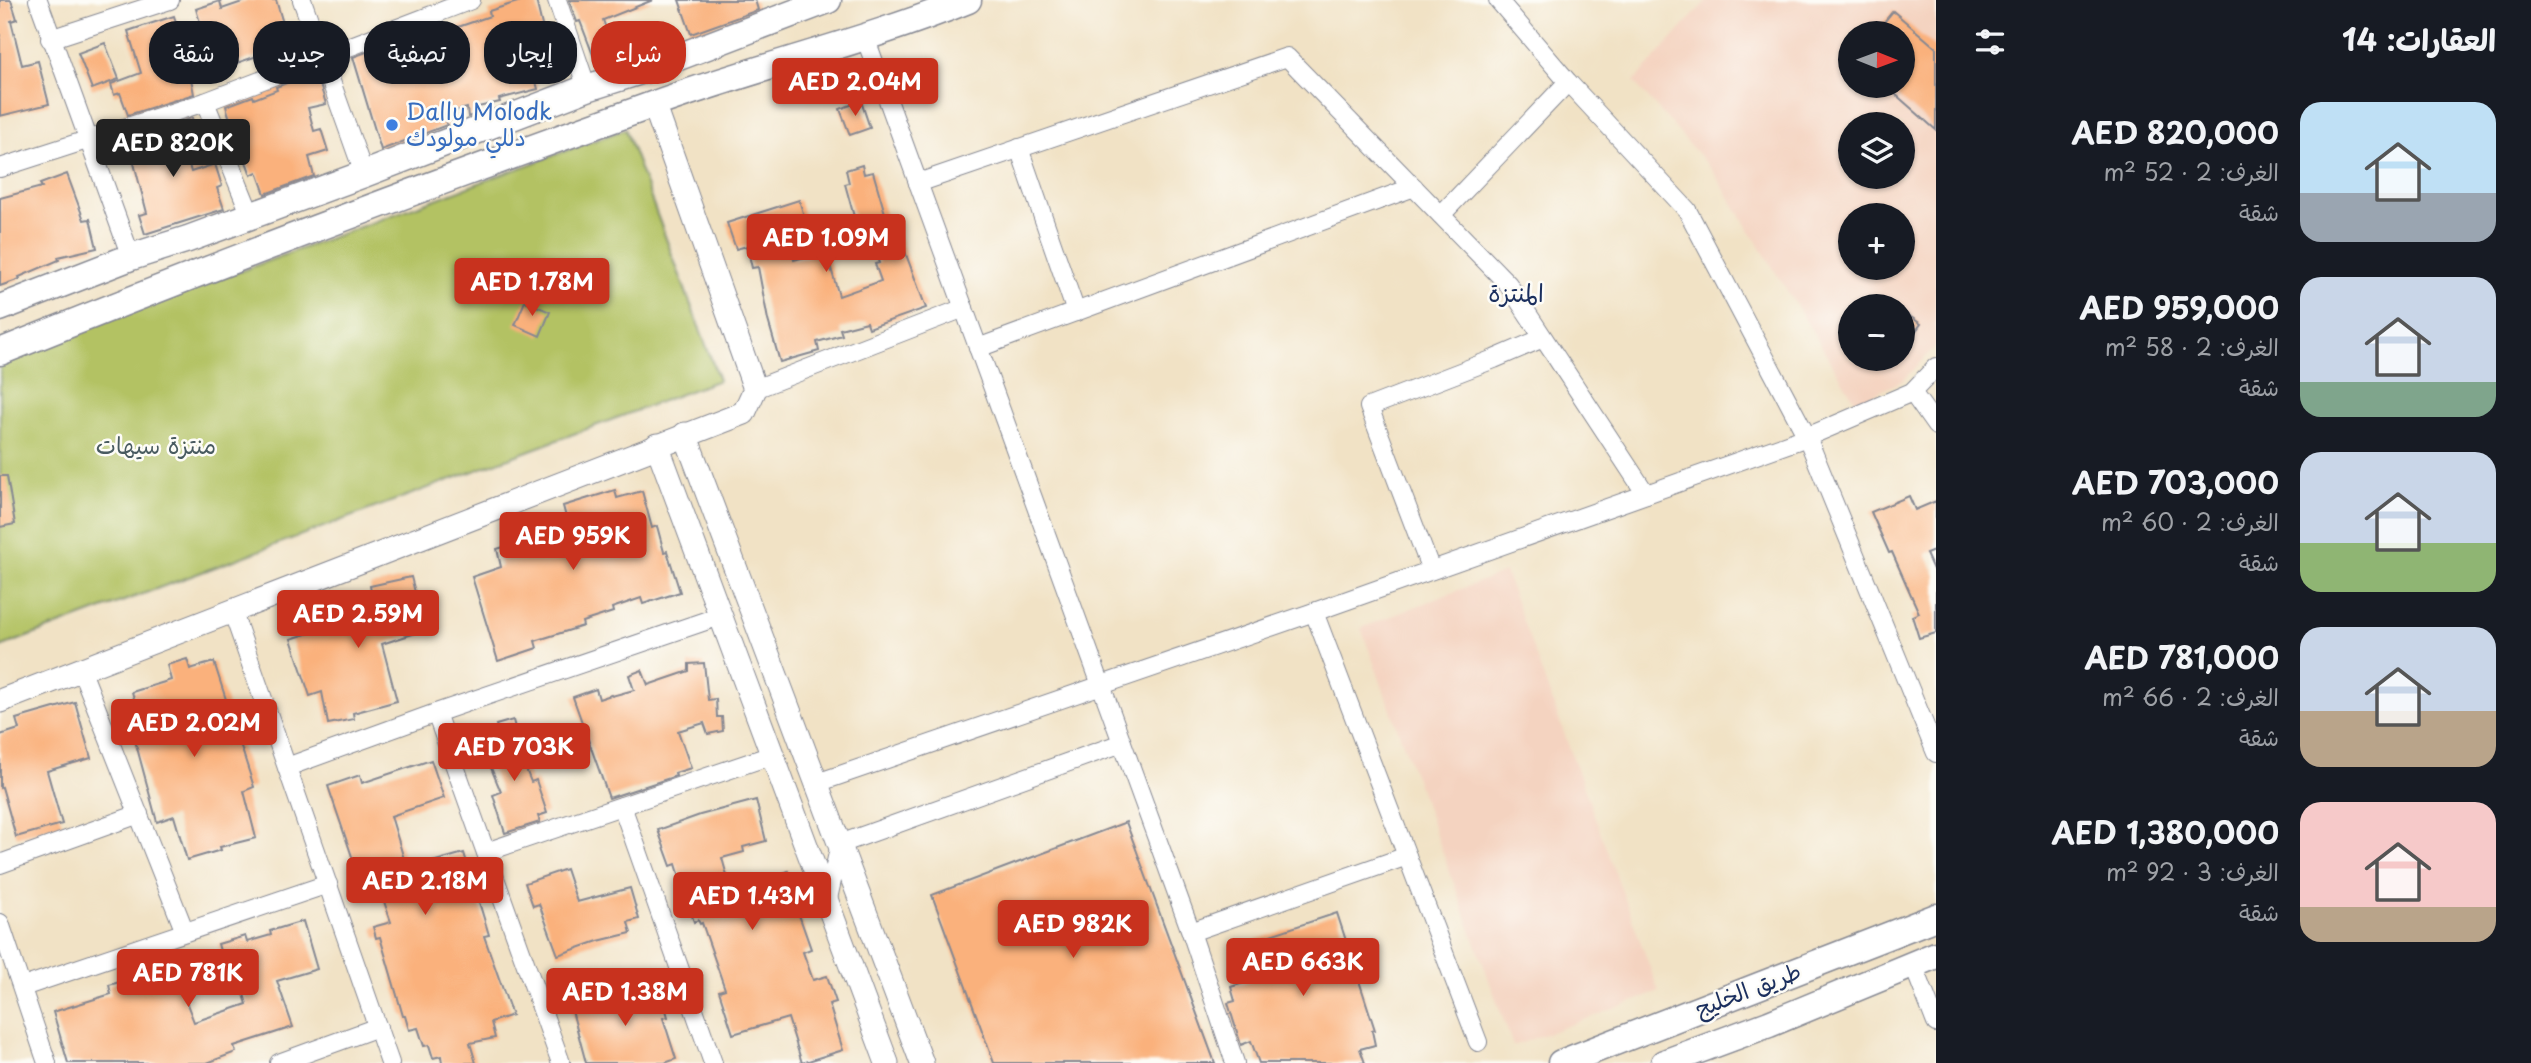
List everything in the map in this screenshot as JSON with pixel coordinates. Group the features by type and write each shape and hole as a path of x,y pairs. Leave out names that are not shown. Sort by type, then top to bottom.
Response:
{"main road":[{"path":"0,352 142,295 654,104 865,37 968,0"},
{"path":"0,307 364,174 587,88 647,69 813,3"},
{"name":"طريق الخليج","path":"1561,1063 1936,917"},
{"name":"طريق الخليج","path":"1664,1063 1769,1024 1925,960"}],"street":[{"path":"38,0 131,257"},
{"path":"50,39 170,0"},
{"path":"302,0 310,21"},
{"path":"350,47 471,0"},
{"path":"557,0 587,88"},
{"path":"1499,0 1568,82 1688,210 1807,437 1936,753"},
{"path":"865,37 1191,932 1236,1063"},
{"path":"918,183 1287,57 1508,284 1646,494"},
{"path":"1441,215 1568,82"},
{"path":"0,168 205,102 253,84"},
{"path":"332,84 364,174"},
{"path":"205,102 251,216"},
{"path":"0,701 744,413 755,389 654,104"},
{"path":"1019,148 1076,312"},
{"path":"978,348 1414,187"},
{"path":"755,389 964,308"},
{"path":"1431,570 1369,407 1543,338"},
{"path":"817,783 1314,612 1807,437 1912,392 1936,367"},
{"path":"1912,392 1936,426"},
{"path":"685,434 922,1063"},
{"path":"657,445 887,1063"},
{"path":"232,611 390,1063"},
{"path":"1314,612 1478,1042"},
{"path":"287,767 720,616"},
{"path":"81,669 185,932"},
{"path":"436,713 561,1063"},
{"path":"840,844 1122,743"},
{"path":"486,852 772,755"},
{"path":"622,806 708,1061"},
{"path":"0,864 139,814"},
{"path":"827,903 840,844"},
{"path":"1191,932 1407,856"},
{"path":"23,987 328,884"},
{"path":"0,923 47,1063"},
{"path":"1925,960 1936,1023"},
{"path":"1694,1063 1769,1024"},
{"path":"279,1063 378,1027"}],"shaded area":[{"path":"1707,0 1936,0 1936,346 1915,368 1915,294 1838,294 1838,371 1912,371 1902,381 1856,402 1713,171 1634,82"},
{"path":"1505,572 1659,992 1513,1046 1361,628"}],"green space":[{"name":"منتزة سيهات","path":"625,129 719,380 0,647 0,360"}],"building":[{"path":"0,0 11,0 17,19 11,21 22,65 38,61 49,104 0,116"},
{"path":"248,0 276,0 282,21 253,21 253,57 239,62 239,21 200,21 196,9 220,1 222,9"},
{"path":"524,0 536,0 541,21 484,21 484,84 537,84 538,89 478,107 479,113 468,117 467,108 444,114 447,125 381,150 353,57 364,53 364,84 470,84 470,23 490,16 489,11"},
{"path":"569,0 653,0 603,21 591,21 591,50 580,21 577,21"},
{"path":"679,0 755,0 758,10 691,34"},
{"path":"1893,11 1905,21 1885,21"},
{"path":"174,16 176,21 159,21"},
{"path":"149,24 149,84 192,84 194,94 128,115 120,93 114,95 111,84 141,73 128,31"},
{"path":"1915,30 1936,48 1936,130 1900,98 1915,98"},
{"path":"105,43 119,79 92,89 78,53"},
{"path":"284,84 320,84 326,104 308,108 314,131 321,129 328,151 309,157 314,176 265,194 257,172 251,175 240,145 238,146 226,106 253,96 254,99 277,90 276,87"},
{"path":"861,101 870,128 850,135 840,109"},
{"path":"192,118 197,137 182,141 191,172 215,164 222,186 217,188 224,209 145,234 139,215 147,213 129,144 154,137 153,131"},
{"path":"862,165 864,174 873,172 889,227 895,225 926,308 869,328 867,322 840,329 842,335 817,342 819,351 780,362 768,320 758,267 752,268 747,246 736,249 727,223 799,200 807,226 788,232 794,260 826,251 839,296 881,281 875,264 879,263 867,229 858,231 845,184 849,183 846,170"},
{"path":"67,174 84,220 90,219 97,248 58,257 59,260 0,286 0,198 42,187 40,184"},
{"path":"525,301 550,312 540,336 515,325"},
{"path":"1915,320 1921,324 1915,332"},
{"path":"0,476 7,476 15,524 0,527"},
{"path":"615,490 617,498 642,491 652,528 657,526 680,592 643,604 641,598 612,608 613,612 582,622 583,626 535,641 537,648 498,661 472,577 501,567 497,549 507,546 505,540 516,538 512,525 536,518 538,526 567,521 563,506"},
{"path":"1909,496 1915,510 1936,501 1936,550 1926,554 1936,576 1936,633 1919,638 1912,616 1919,613 1871,512"},
{"path":"411,577 425,630 382,644 397,701 353,713 354,719 328,724 322,692 310,696 291,639 328,627 323,615 372,597 370,586"},
{"path":"187,659 190,669 214,662 254,787 244,791 256,838 220,847 221,850 187,860 174,816 157,822 129,718 139,715 132,692 171,680 167,665"},
{"path":"704,663 708,700 716,699 717,717 722,717 723,731 708,734 704,723 678,731 691,768 675,773 676,776 609,798 573,697 596,689 599,699 612,696 634,690 629,675 642,670 648,685 689,671 689,664"},
{"path":"75,702 91,758 47,771 62,824 16,837 2,787 0,788 0,735 19,729 16,719"},
{"path":"513,720 517,736 513,737 531,782 536,780 547,813 538,816 540,822 505,833 493,795 501,792 484,751 502,744 496,725"},
{"path":"431,760 444,798 391,816 407,869 464,853 489,935 484,936 512,1015 491,1022 495,1038 470,1043 476,1063 442,1063 441,1056 433,1058 429,1045 424,1046 418,1028 409,1030 380,937 376,938 373,927 391,922 374,872 359,877 328,786 360,775 362,783"},
{"path":"756,800 766,841 743,847 744,852 722,858 732,894 788,871 797,893 792,895 811,949 803,952 813,980 827,976 836,1002 829,1004 843,1050 802,1063 788,1018 733,1034 719,991 725,989 702,923 698,920 694,922 676,864 671,866 658,830"},
{"path":"1126,822 1215,1063 994,1063 932,895"},
{"path":"566,869 577,902 630,888 639,919 628,922 631,933 558,955 539,904 533,906 525,883"},
{"path":"1337,913 1375,1030 1372,1031 1375,1045 1360,1049 1365,1063 1259,1063 1251,1041 1241,1045 1228,1003 1235,1001 1231,987 1252,980 1240,945"},
{"path":"303,921 317,969 277,981 293,1027 234,1046 236,1052 207,1063 68,1063 53,1012 111,994 109,985 134,978 135,982 173,968 194,1022 247,1004 232,955 222,958 218,944 245,936 247,942 271,935 270,931"},
{"path":"658,981 668,1017 663,1018 676,1059 665,1063 586,1063 571,1007"}],"place":[{"name":"Dally Molodk دللي مولودك","path":"392,125"}],"district":[{"name":"المنتزة","path":"1516,294"}]}
